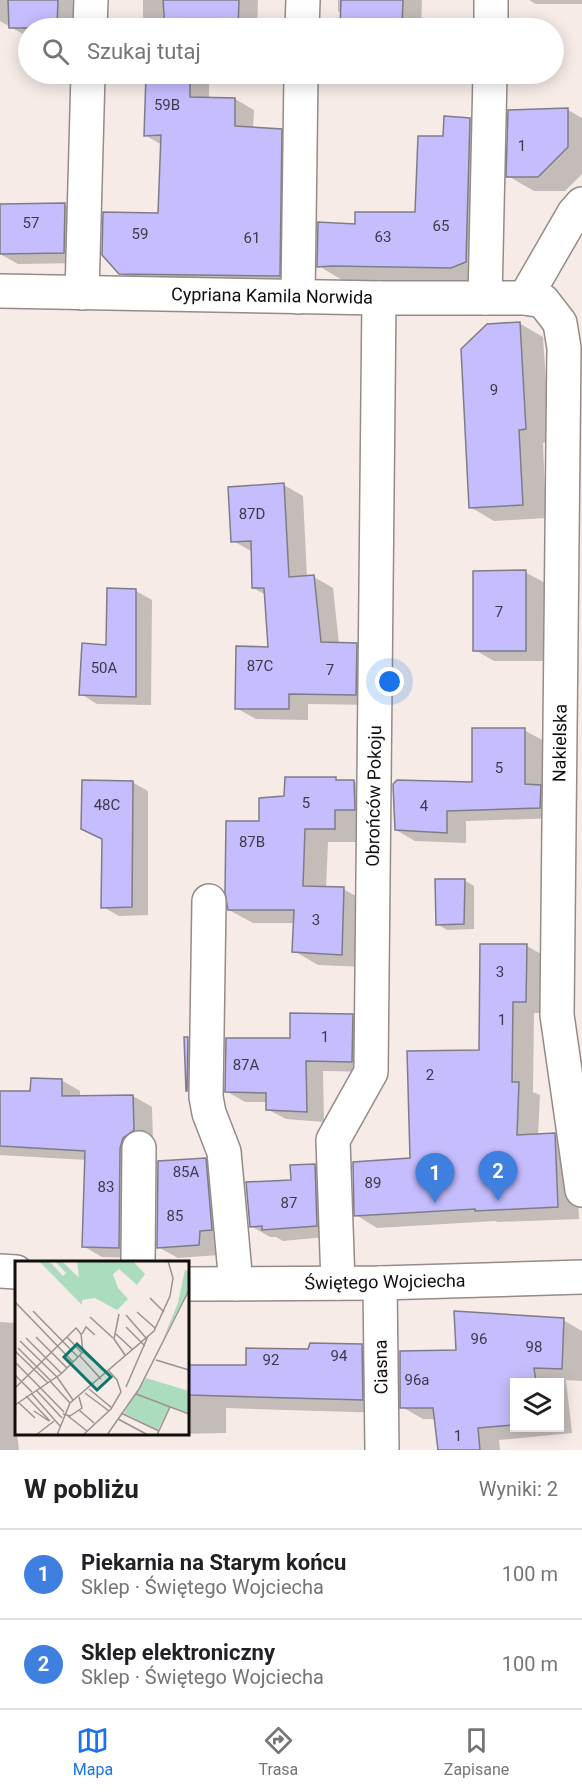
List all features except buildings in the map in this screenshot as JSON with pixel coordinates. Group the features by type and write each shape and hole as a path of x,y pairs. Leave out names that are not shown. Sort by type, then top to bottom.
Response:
{"street":[{"path":"90,18 91,0"},
{"path":"302,18 303,0"},
{"path":"491,0 491,18"},
{"path":"82,292 88,84"},
{"path":"298,297 302,84"},
{"path":"484,298 490,84"},
{"path":"534,300 574,213 582,204"},
{"name":"Cypriana Kamila Norwida","path":"0,291 534,300"},
{"name":"Obrońców Pokoju","path":"338,1283 333,1140 371,1071 379,298"},
{"name":"Nakielska","path":"534,300 560,323 564,348 557,1015 582,1190"},
{"path":"209,901 206,1097 208,1113 224,1152 236,1284"},
{"path":"138,1261 139,1148"},
{"path":"0,1270 15,1272"},
{"name":"Świętego Wojciecha","path":"189,1284 380,1283 582,1277"},
{"name":"Ciasna","path":"380,1283 382,1450"}],"place":[{"name":"Sklep elektroniczny","path":"498,1201"},
{"name":"Piekarnia na Starym końcu","path":"435,1203"}]}
